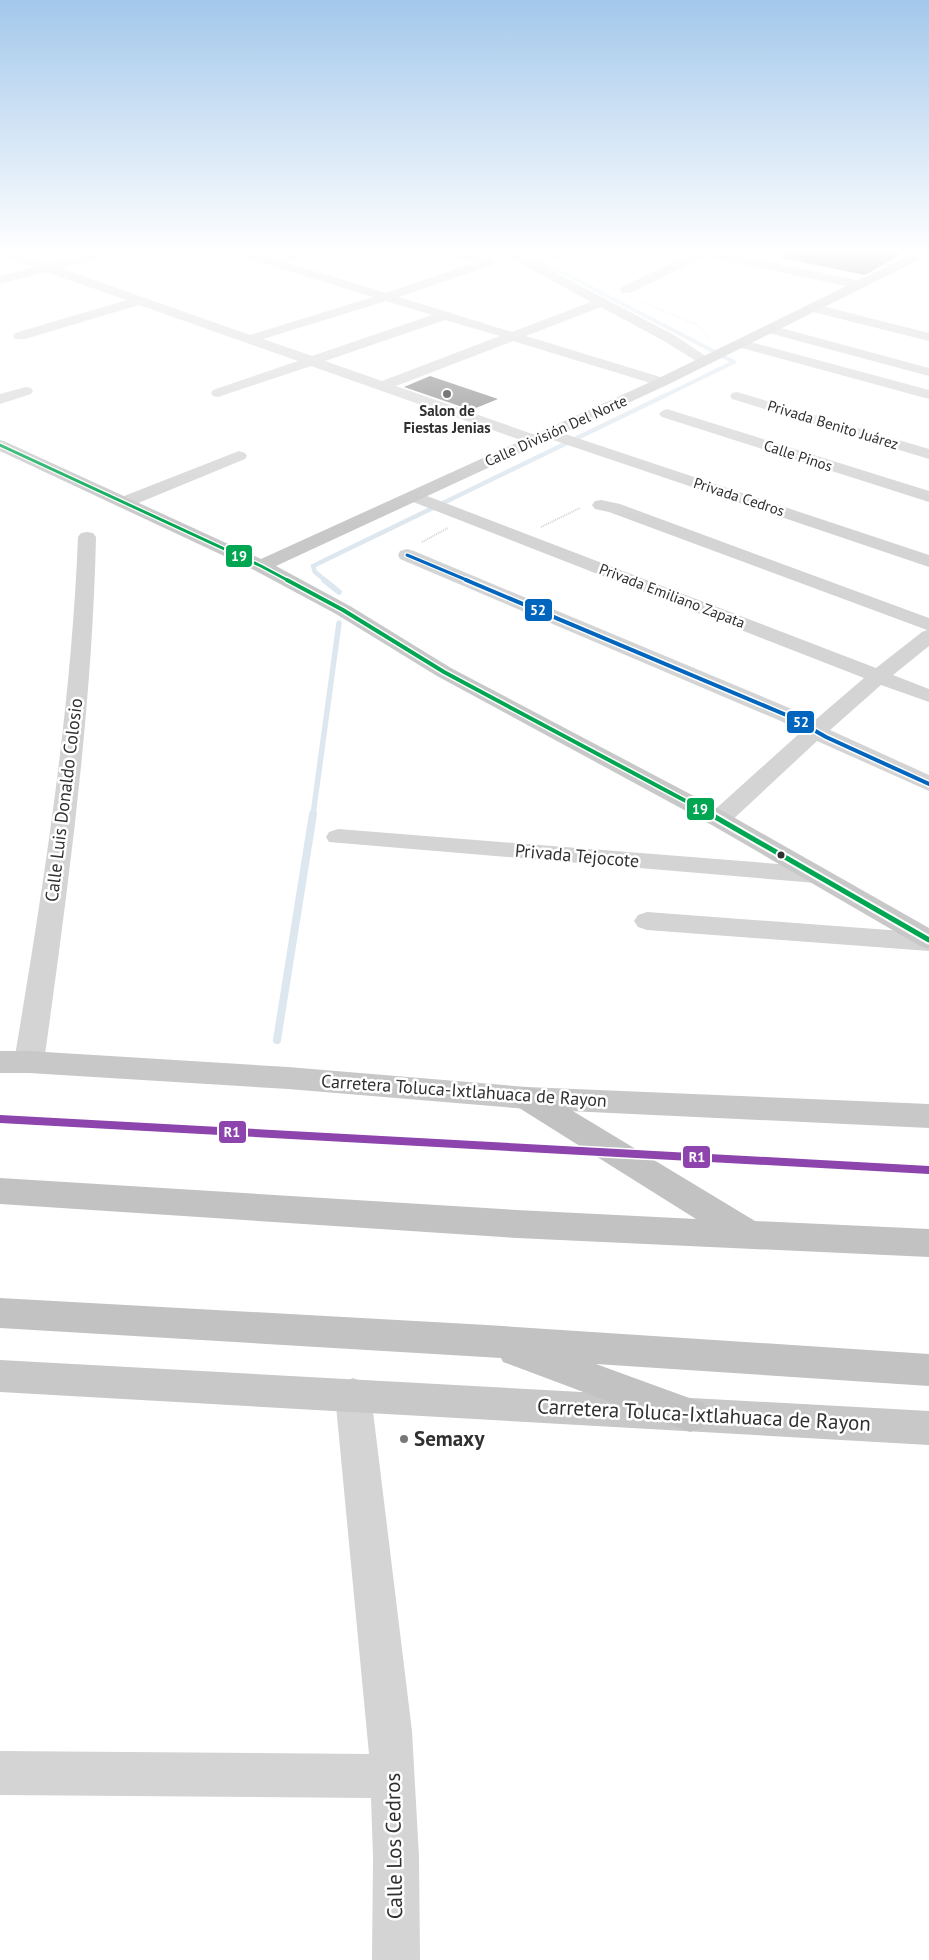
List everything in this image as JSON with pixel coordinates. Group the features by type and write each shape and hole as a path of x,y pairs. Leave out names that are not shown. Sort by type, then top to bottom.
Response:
{"highway":[{"path":"527,1098 749,1234"},
{"path":"0,1191 516,1224 929,1243"},
{"path":"0,1313 487,1340 929,1370"},
{"path":"487,1340 690,1415"}],"main road":[{"name":"Calle División Del Norte","path":"261,566 428,502 662,382 750,340"},
{"path":"0,445 261,566 343,610 444,672 719,819 929,941"},
{"name":"Carretera Toluca-Ixtlahuaca de Rayon","path":"14,1062 297,1079 527,1098 929,1116"},
{"name":"Carretera Toluca-Ixtlahuaca de Rayon","path":"0,1376 929,1428"}],"street":[{"name":"Privada Cedros","path":"251,340 382,386 554,438 929,561"},
{"path":"218,393 373,340"},
{"path":"382,386 498,340"},
{"path":"529,340 662,382"},
{"path":"675,340 714,357"},
{"path":"810,340 929,372"},
{"path":"743,344 929,395"},
{"path":"0,398 26,391"},
{"name":"Privada Benito Juárez","path":"737,396 929,454"},
{"name":"Calle Pinos","path":"667,414 929,497"},
{"path":"125,502 239,456"},
{"name":"Privada Emiliano Zapata","path":"428,502 929,696"},
{"path":"601,506 614,508 929,625"},
{"name":"Calle Luis Donaldo Colosio","path":"14,1062 44,970 70,764 82,650 87,537"},
{"path":"407,555 769,708 855,751 929,784"},
{"path":"719,819 814,730 929,636"},
{"name":"Privada Tejocote","path":"338,837 816,875"},
{"path":"647,921 929,941"},
{"name":"Calle Los Cedros","path":"353,1396 390,1732 396,1857 396,1960"},
{"path":"0,1773 392,1776"}],"path":[{"path":"725,340 743,344"},
{"path":"520,537 576,510 589,506 601,506"},
{"path":"407,555 405,552 410,548 468,518"}],"building":[{"name":"Salon de Fiestas Jenias","path":"430,376 498,399 471,410 404,387"}],"waterway":[{"path":"664,396 734,362 693,340"},
{"path":"326,581 315,572 313,566 666,395"},
{"path":"324,580 339,592"},
{"path":"313,815 339,623"},
{"path":"277,1040 313,814"}],"transit line":[{"name":"19","path":"0,445 261,566 343,610 444,672 719,819 929,940"},
{"name":"52","path":"407,555 791,717 826,737 929,784"},
{"name":"R1","path":"0,1119 929,1170"}],"place":[{"name":"Salon de Fiestas Jenias","path":"447,394"},
{"name":"Semaxy","path":"404,1439"}]}
